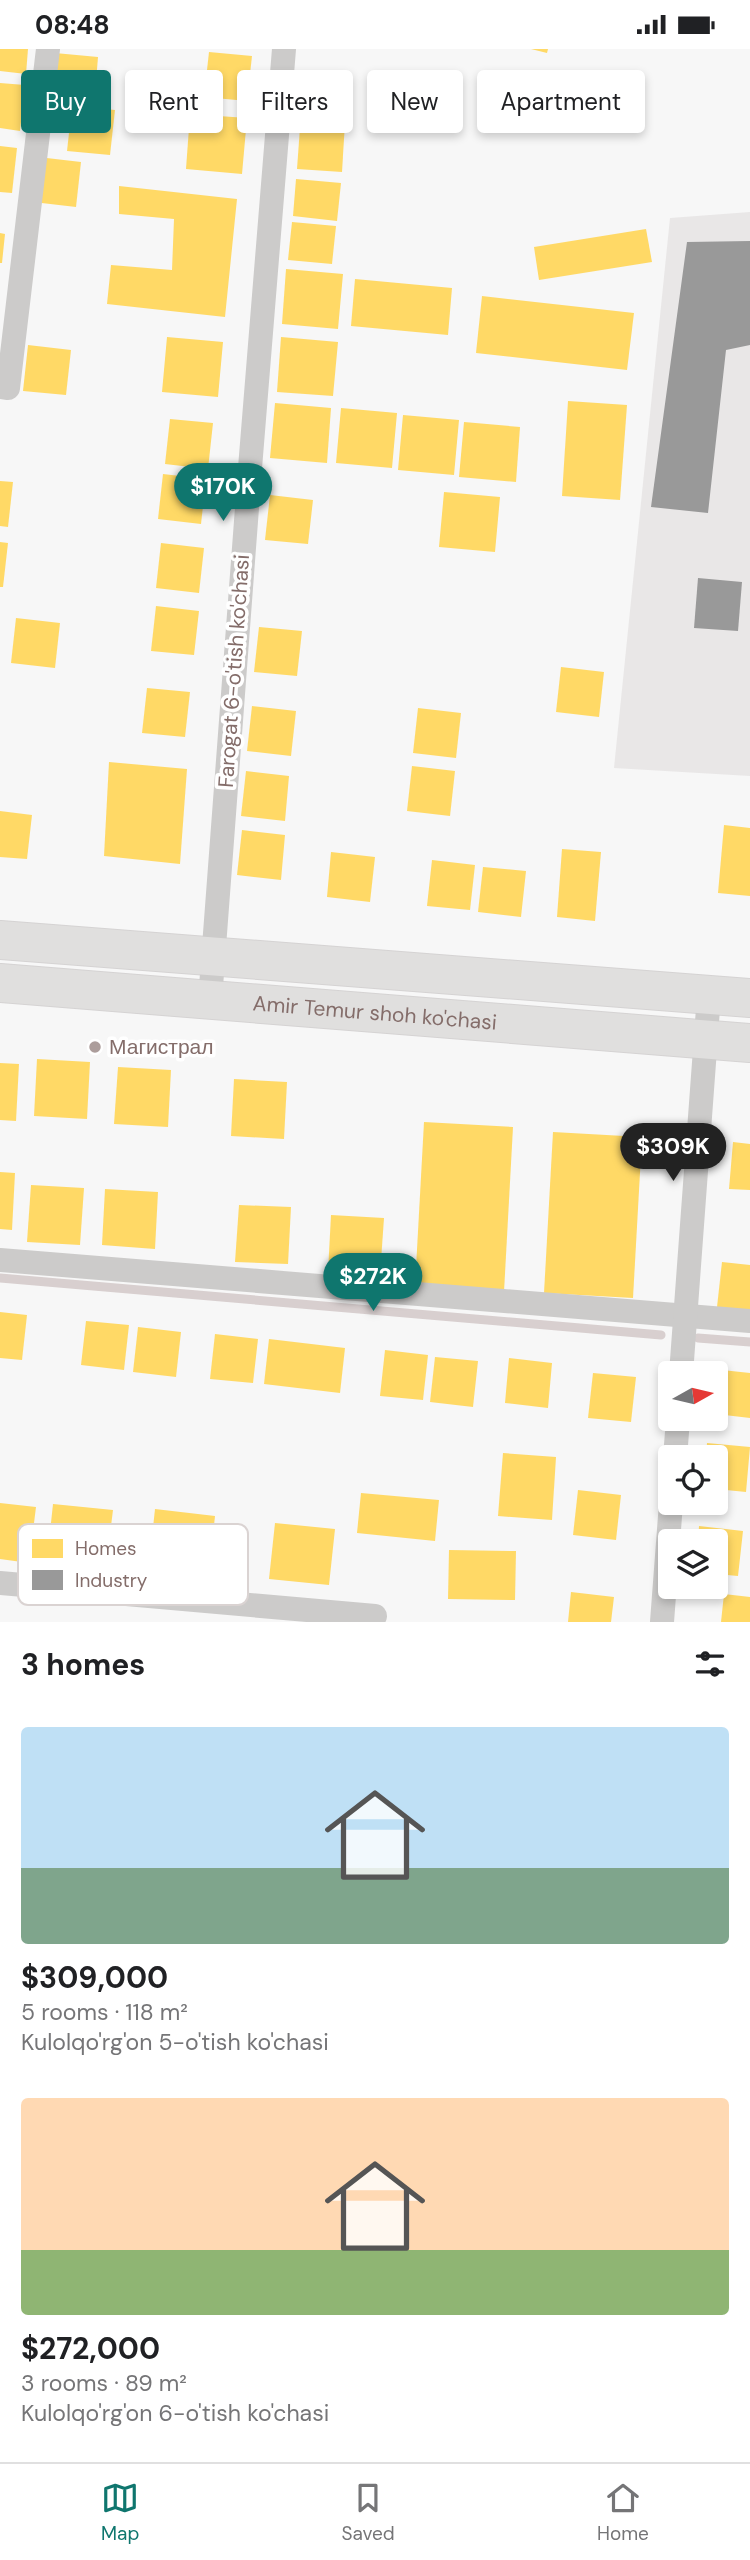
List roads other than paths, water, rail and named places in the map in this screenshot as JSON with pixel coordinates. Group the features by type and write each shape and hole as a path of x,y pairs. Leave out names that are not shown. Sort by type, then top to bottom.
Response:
{"main road":[{"name":"Amir Temur shoh ko'chasi","path":"0,940 750,998"},
{"name":"Amir Temur shoh ko'chasi","path":"0,983 750,1043"}],"street":[{"path":"0,387 8,388 48,49"},
{"name":"Farogat 6-o'tish ko'chasi","path":"210,1000 284,49"},
{"path":"682,1361 709,995"},
{"path":"0,1260 750,1321"},
{"path":"662,1622 670,1515"},
{"path":"0,1583 18,1585"},
{"path":"248,1605 375,1616"}],"waterway":[{"path":"0,1278 661,1335"},
{"path":"698,1338 750,1342"}],"place":[{"name":"Магистрал","path":"95,1047"}]}
